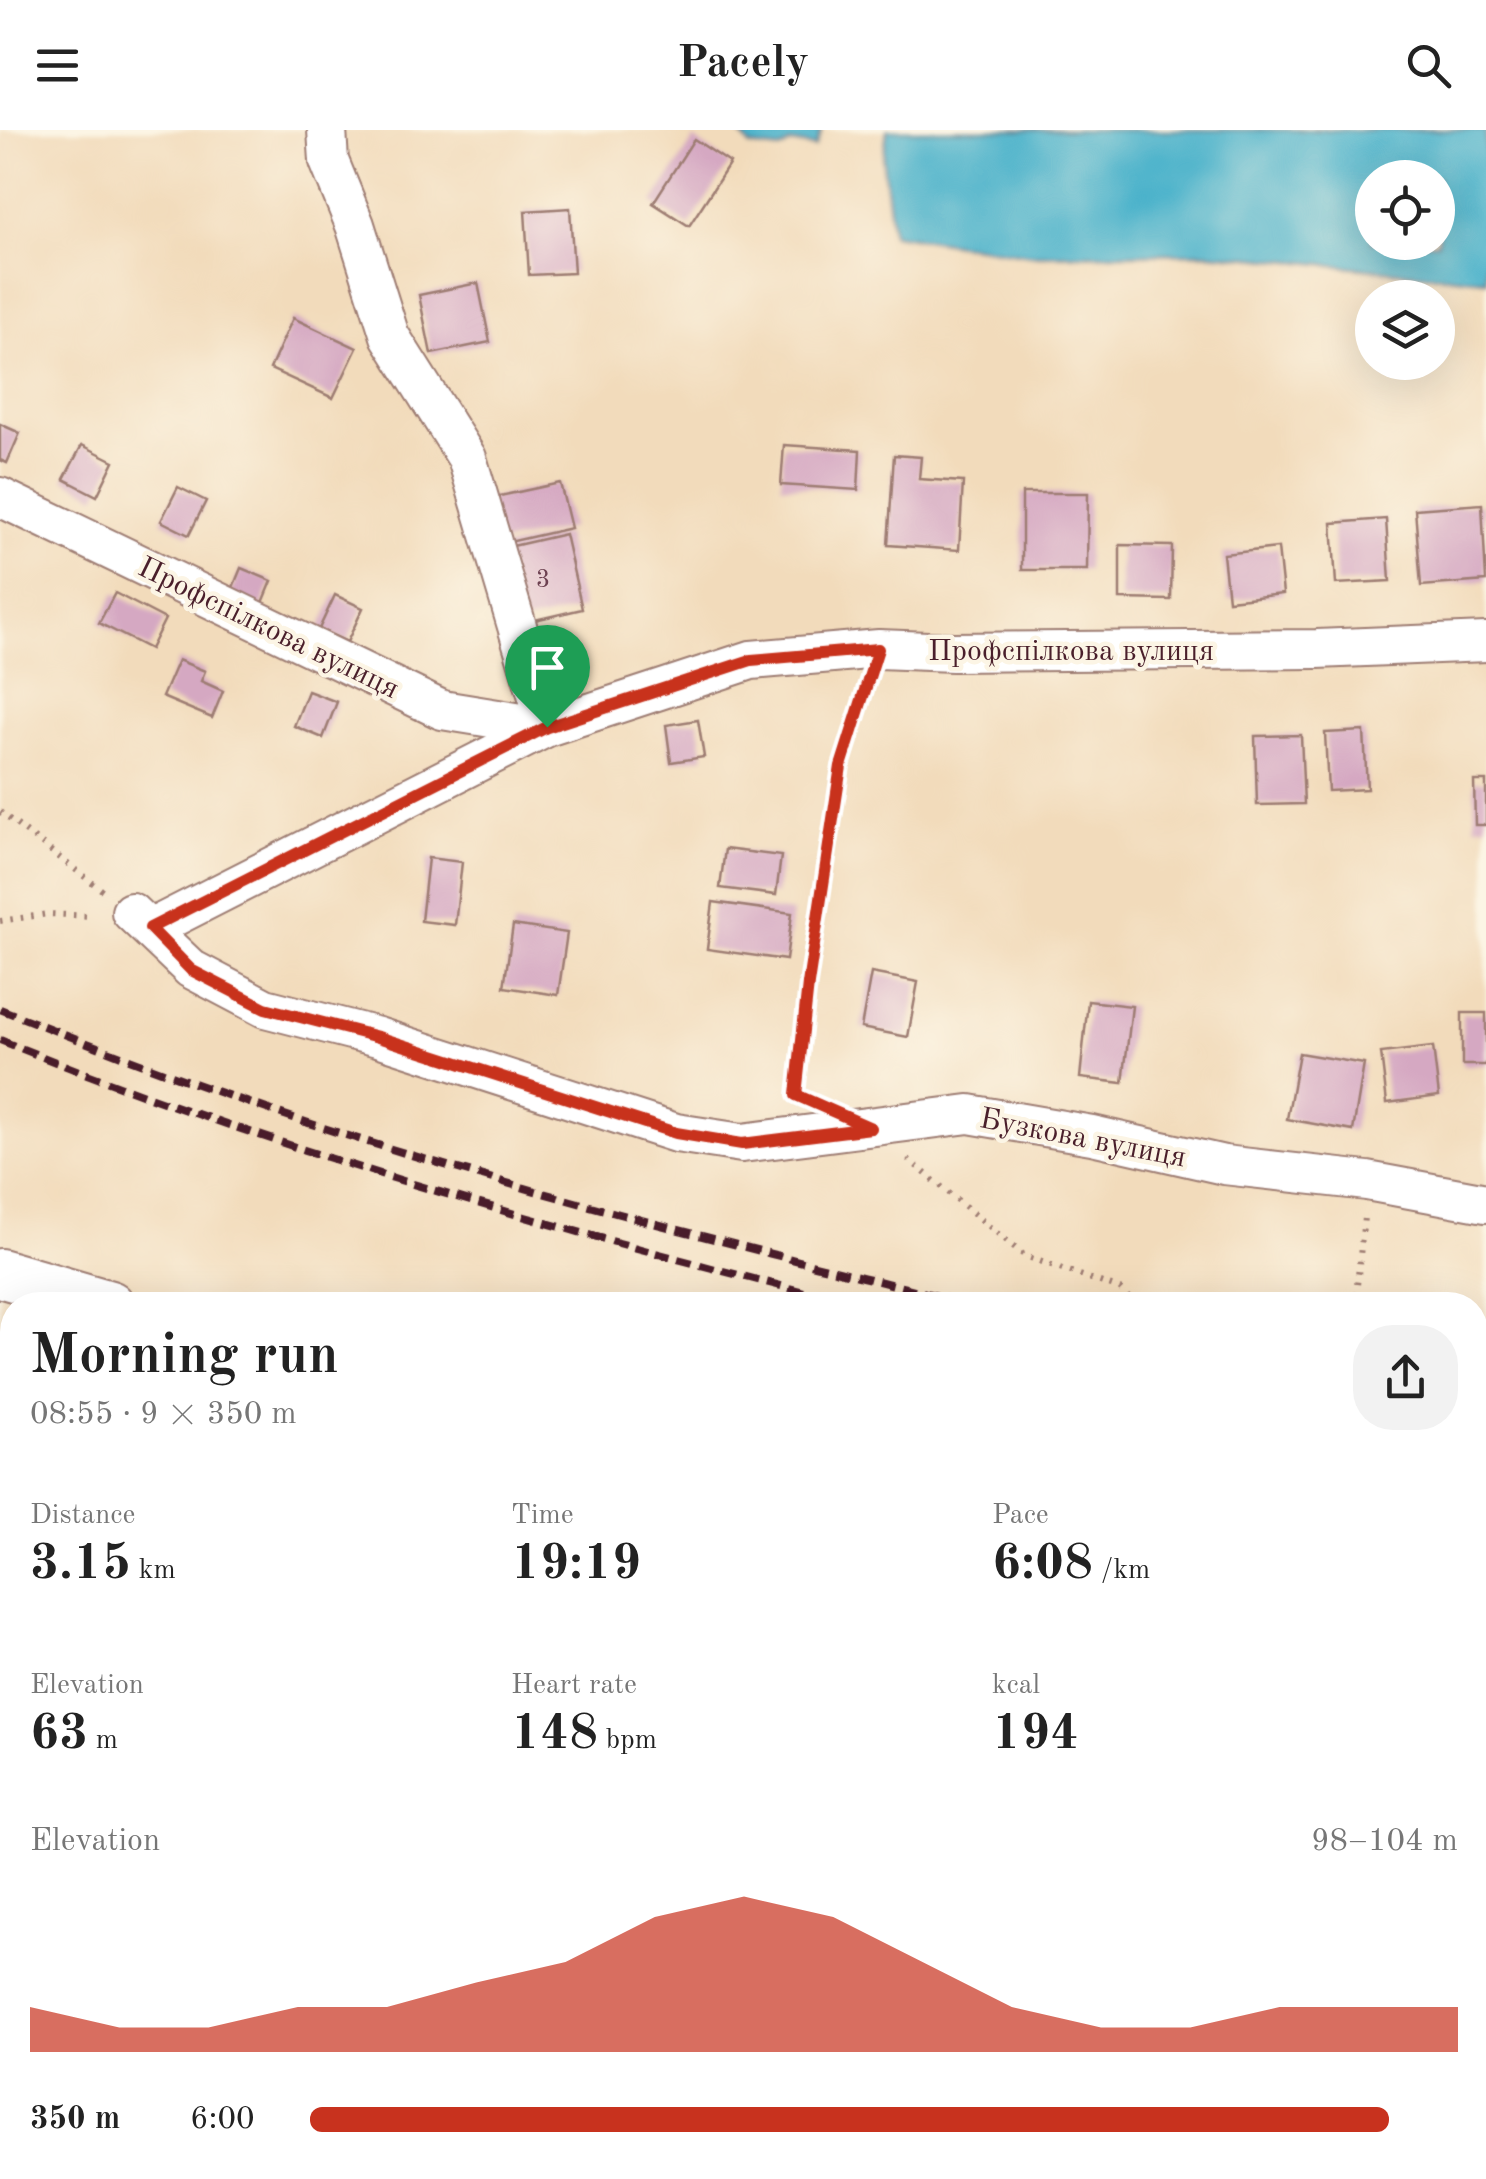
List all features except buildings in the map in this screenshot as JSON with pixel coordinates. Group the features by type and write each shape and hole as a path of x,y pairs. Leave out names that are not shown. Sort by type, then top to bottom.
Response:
{"main road":[{"path":"0,1274 64,1292"}],"street":[{"path":"326,130 329,161 355,225 390,336 468,458 547,727"},
{"name":"Профспілкова вулиця","path":"0,497 442,710 547,727"},
{"name":"Профспілкова вулиця","path":"140,920 547,727 751,660 878,649 1317,649 1486,642"},
{"name":"Бузкова вулиця","path":"140,920 191,970 265,1008 378,1037 676,1133 742,1144 970,1114 1092,1135 1224,1165 1367,1181 1486,1203"}],"path":[{"path":"810,1102 796,1095 838,784 878,649"},
{"path":"0,812 140,920"},
{"path":"0,921 48,914 140,920"},
{"path":"871,1128 1025,1256 1123,1292"},
{"path":"1356,1292 1367,1181"}],"water":[{"path":"737,130 822,130 815,147 791,143 780,150 750,146"},
{"path":"887,130 1486,130 1486,280 1209,253 1031,255 892,234 883,162"}],"railway":[{"path":"0,1009 227,1095 365,1141 592,1207 923,1292"},
{"path":"0,1040 105,1081 317,1154 530,1218 806,1292"}],"route":[{"path":"878,649 841,766 808,984 796,1095 871,1128 742,1144 676,1133 378,1037 265,1008 191,970 150,928 547,727 751,660 878,649"}]}
